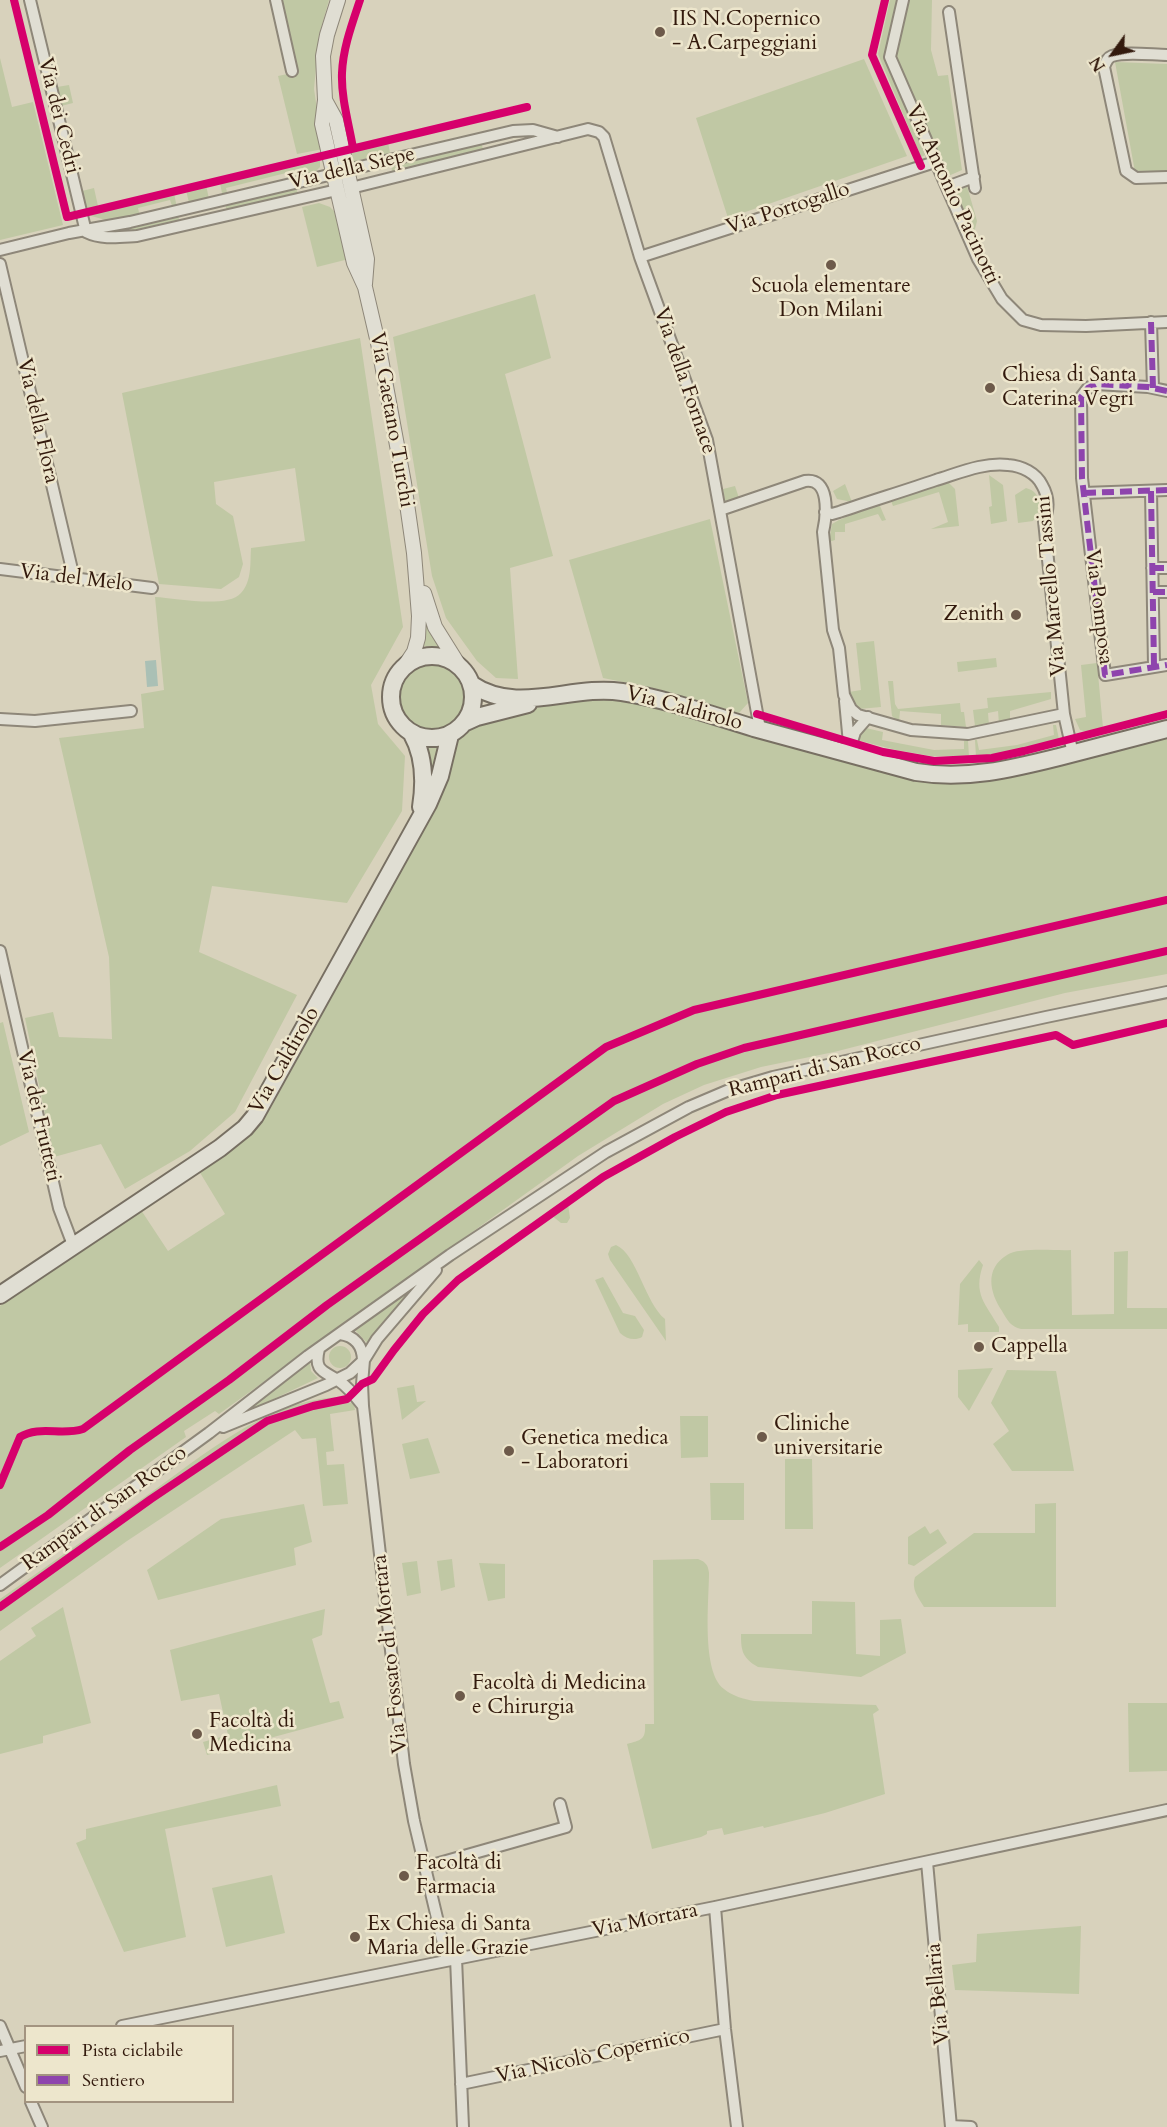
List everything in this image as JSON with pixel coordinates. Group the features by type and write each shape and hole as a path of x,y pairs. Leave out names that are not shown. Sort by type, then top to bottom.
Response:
{"main road":[{"path":"406,664 422,657 435,655 447,658 460,667 471,684 474,700 466,722"},
{"name":"Via Caldirolo","path":"406,664 395,677 390,699 393,713 398,722 412,734 422,757 421,807 415,828"},
{"name":"Via Caldirolo","path":"471,684 504,698 549,697 587,691 621,692 916,772 954,776 1009,769 1167,729"},
{"name":"Via Caldirolo","path":"0,1294 220,1148 245,1128 255,1116 415,828 434,791 445,760 450,735 466,722 477,717 510,710 549,697"},
{"path":"412,734 420,738 435,739 450,735"}],"street":[{"name":"Via dei Cedri","path":"30,0 86,232"},
{"path":"276,0 292,71"},
{"name":"Via Gaetano Turchi","path":"338,0 323,56 325,100 336,120 340,172 392,416 414,553 419,606 418,638 414,652 406,664"},
{"name":"Via Antonio Pacinotti","path":"903,0 890,57 981,265 996,291 1023,320 1041,325 1086,326 1167,322"},
{"name":"Via Antonio Pacinotti","path":"947,187 974,183 949,12"},
{"path":"1167,55 1119,54 1110,56 1104,67 1126,171 1136,178 1167,177"},
{"name":"Via della Siepe","path":"86,232 112,238 137,236 344,189 588,129 594,129 604,137 607,144"},
{"name":"Via della Siepe","path":"0,250 69,233 86,232 513,131 533,130 558,137"},
{"path":"513,131 516,147"},
{"path":"485,138 489,154"},
{"name":"Via della Fornace","path":"607,144 640,257 704,428 712,458 760,729"},
{"name":"Via Portogallo","path":"640,257 935,162"},
{"path":"219,201 223,216"},
{"path":"184,209 188,224"},
{"name":"Via della Flora","path":"0,264 74,578"},
{"path":"1151,322 1153,388"},
{"name":"Via Pomposa","path":"1167,391 1096,384 1088,388 1081,397 1084,493 1105,675 1167,665"},
{"name":"Via Marcello Tassini","path":"853,507 979,467 1009,465 1023,468 1037,478 1048,504 1044,521 1064,714 1073,754"},
{"path":"720,510 805,481 818,482 825,495 824,531 833,630 839,648 850,754"},
{"path":"1084,493 1167,490"},
{"path":"1151,491 1154,666"},
{"path":"825,495 842,506 853,507"},
{"path":"825,512 832,514 853,507"},
{"name":"Via Gaetano Turchi","path":"414,553 435,627 460,667"},
{"path":"1152,568 1167,568"},
{"name":"Via del Melo","path":"0,569 152,588"},
{"path":"1153,592 1167,592"},
{"path":"844,695 851,709 858,715 911,730 968,734 1064,714"},
{"path":"0,719 35,721 131,711"},
{"path":"850,754 853,736 868,717"},
{"name":"Via dei Frutteti","path":"0,951 59,1208 74,1245"},
{"name":"Rampari di San Rocco","path":"0,1585 450,1255 617,1146 683,1110 729,1090 799,1071 1040,1018 1167,993"},
{"name":"Rampari di San Rocco","path":"209,1433 350,1373 363,1361 377,1339 404,1306 450,1255"},
{"path":"340,1334 357,1341 361,1347 363,1361"},
{"path":"319,1349 317,1358 321,1370 338,1379 363,1406"},
{"name":"Via Fossato di Mortara","path":"363,1361 363,1406 404,1764 433,1901 451,1959 463,2127"},
{"path":"425,1867 567,1827 560,1804"},
{"name":"Via Mortara","path":"127,2025 715,1907 1167,1810"},
{"name":"Via Bellaria","path":"927,1862 951,2127"},
{"path":"715,1907 725,2029 737,2127"},
{"path":"0,2026 5,2050 24,2083"},
{"name":"Via Nicolò Copernico","path":"461,2084 725,2029"},
{"path":"5,2050 24,2046"},
{"path":"31,2103 42,2127"},
{"path":"951,2127 971,2127"}],"green space":[{"path":"280,0 329,0 319,35 314,89 323,149 297,154 278,76 297,72"},
{"path":"890,0 899,0 886,55 928,154 921,157 878,54"},
{"path":"909,0 932,0 931,50 938,76 948,75 962,170 946,177 896,54"},
{"path":"0,58 12,107 33,102 63,225 0,240"},
{"path":"864,59 907,156 728,218 696,118"},
{"path":"1115,62 1167,64 1167,171 1135,172"},
{"path":"69,85 73,103 61,106 57,87"},
{"path":"388,142 390,153 351,162 349,152"},
{"path":"481,142 483,149 392,171 391,163"},
{"path":"320,159 320,167 312,175 304,177 302,169 226,188 228,196 223,198 220,183"},
{"path":"206,185 209,199 189,203 186,190"},
{"path":"967,186 977,221 973,237 953,191"},
{"path":"296,187 298,194 227,211 225,204"},
{"path":"94,188 98,206 87,209 82,191"},
{"path":"174,193 177,208 173,209 170,200 138,208 140,217 109,221 88,215"},
{"path":"319,203 330,207 337,214 349,259 317,267 302,207"},
{"path":"178,216 180,222 114,234 115,228"},
{"path":"535,294 551,358 505,374 553,556 510,568 518,679 496,678 477,661 446,618 432,576 393,337"},
{"path":"360,338 403,627 371,685 378,724 405,756 402,811 347,903 212,886 199,952 297,995 235,1112 190,1151 125,1189 101,1144 54,1157 25,1018 53,1012 59,1037 112,1039 109,957 59,738 144,728 141,694 164,690 155,597 213,602 234,598 241,593 247,583 251,548 305,541 295,468 214,482 216,504 233,516 243,564 239,577 221,589 159,584 122,393"},
{"path":"989,475 1003,485 1007,521 991,524"},
{"path":"948,482 955,489 959,526 931,529 948,522 939,492 893,506 891,501"},
{"path":"845,484 852,502 837,499 833,491"},
{"path":"735,486 739,498 725,501 723,489"},
{"path":"1026,488 1038,497 1038,512 1033,521 1018,523 1015,495"},
{"path":"875,505 880,506 886,520 882,521 878,514 845,524 845,532 835,532 835,540 829,542 832,524"},
{"path":"710,519 748,703 739,713 658,689 603,678 569,560"},
{"path":"423,607 440,647 423,646"},
{"path":"874,641 881,707 859,709 850,700 849,692 861,690 856,643"},
{"path":"996,658 997,667 958,672 957,662"},
{"path":"439,663 451,669 460,678 466,690 464,710 456,721 439,731 425,731 408,721 400,710 398,690 408,673 419,665"},
{"path":"1097,663 1103,728 1087,732 1080,730 1075,719 1086,717 1081,665"},
{"path":"888,681 893,681 895,704 898,709 960,703 966,727 941,725 941,714 900,711 899,722 892,716"},
{"path":"1051,692 1051,699 1010,711 1010,721 999,724 998,711 988,713 989,725 975,726 973,710 988,708 987,698"},
{"path":"602,697 652,706 901,776 919,779 1167,736 1167,974 1065,993 834,1052 761,1067 704,1085 663,1104 578,1156 219,1414 215,1411 184,1431 186,1437 0,1568 0,1306 141,1210 168,1251 225,1214 199,1171 230,1150 257,1126 272,1106 441,794 454,745 464,734 500,718 545,706"},
{"path":"1053,725 1056,725 1059,739 1018,750 976,757 975,740 977,740 979,750 1017,745 1054,735"},
{"path":"866,728 883,732 882,740 934,750 964,749 964,741 968,741 969,756 931,756 857,740 859,734"},
{"path":"421,744 445,744 425,800"},
{"path":"3,1022 29,1132 0,1146 0,1023"},
{"path":"568,1204 570,1218 567,1223 561,1223 551,1215"},
{"path":"616,1245 630,1258 652,1302 665,1319 666,1341 610,1260 608,1254 611,1247"},
{"path":"1071,1250 1072,1315 1114,1314 1114,1252 1128,1251 1127,1308 1167,1308 1167,1329 1021,1329 1012,1325 994,1297 991,1282 995,1267 1007,1255 1020,1251"},
{"path":"979,1260 983,1265 980,1275 980,1291 999,1327 999,1332 968,1332 968,1324 958,1325 960,1284"},
{"path":"603,1277 623,1313 635,1316 644,1330 642,1337 631,1339 620,1333 595,1280"},
{"path":"414,1288 367,1343 355,1330"},
{"path":"340,1346 348,1349 351,1357 348,1365 340,1368 332,1365 329,1357 332,1349"},
{"path":"310,1362 311,1371 318,1378 242,1414"},
{"path":"993,1368 969,1411 958,1397 958,1370"},
{"path":"1007,1370 1056,1371 1074,1471 1012,1471 993,1444 1009,1431 991,1403"},
{"path":"414,1385 417,1402 426,1401 402,1420 397,1388"},
{"path":"335,1397 354,1404 355,1410 330,1414 334,1451 326,1452 327,1465 344,1464 348,1504 323,1506 316,1438 302,1439 295,1430 127,1541 0,1631 0,1599 212,1448 235,1433 283,1409 309,1401"},
{"path":"680,1416 708,1416 708,1457 681,1458"},
{"path":"428,1438 440,1473 410,1479 402,1444"},
{"path":"785,1459 812,1459 813,1529 785,1529"},
{"path":"710,1483 744,1483 744,1520 711,1520"},
{"path":"1056,1503 1056,1607 924,1607 917,1596 915,1577 974,1533 1035,1533 1035,1504"},
{"path":"304,1504 312,1542 294,1548 296,1565 158,1600 147,1570 221,1519"},
{"path":"925,1526 930,1534 938,1529 947,1543 914,1566 908,1564 908,1537"},
{"path":"452,1559 455,1587 441,1591 437,1561"},
{"path":"698,1559 706,1564 709,1573 709,1652 712,1668 724,1689 731,1694 754,1701 876,1705 879,1710 873,1714 885,1794 825,1813 764,1828 763,1826 724,1835 722,1828 707,1831 707,1834 701,1837 652,1849 627,1744 642,1738 645,1733 645,1724 654,1724 653,1560"},
{"path":"417,1561 421,1593 407,1596 402,1563"},
{"path":"479,1563 505,1564 505,1598 488,1601"},
{"path":"812,1601 855,1602 856,1654 880,1656 880,1620 901,1619 906,1653 861,1677 758,1667 746,1657 742,1649 741,1634 812,1634"},
{"path":"63,1607 91,1723 43,1736 43,1743 0,1754 0,1661 36,1636 31,1628"},
{"path":"325,1609 322,1635 312,1639 330,1703 339,1701 344,1718 207,1755 203,1742 228,1735 219,1694 181,1701 170,1650"},
{"path":"1128,1703 1167,1703 1167,1771 1129,1772"},
{"path":"277,1785 281,1806 165,1829 186,1937 124,1952 76,1843 86,1839 86,1829"},
{"path":"272,1875 285,1933 226,1947 212,1888"},
{"path":"1081,1926 1079,1994 955,1990 952,1965 976,1962 977,1934"}],"shaded area":[{"path":"156,660 158,686 147,687 145,661"}],"marked path":[{"path":"1151,322 1153,388"},
{"path":"1167,391 1148,387 1096,384 1088,388 1081,397 1082,478 1105,675 1167,665"},
{"path":"1084,493 1167,490"},
{"path":"1151,491 1154,666"},
{"path":"1152,568 1167,568"},
{"path":"1153,592 1167,592"}],"cycle path":[{"path":"14,0 67,217 527,107"},
{"path":"353,148 344,101 342,73 346,45 360,0"},
{"path":"885,0 872,55 921,166"},
{"path":"757,714 883,752 934,761 992,758 1167,714"},
{"path":"0,1485 20,1437 27,1433 67,1432 83,1429 606,1047 694,1010 1167,900"},
{"path":"0,1547 48,1515 130,1450 229,1380 327,1305 614,1101 697,1064 744,1048 1167,951"},
{"path":"0,1607 151,1499 267,1421 313,1406 347,1399 362,1384 373,1379 423,1314 458,1280 603,1177 675,1137 726,1112 777,1095 1056,1035 1073,1045 1167,1023"}],"place":[{"name":"IIS N.Copernico - A.Carpeggiani","path":"660,32"},
{"name":"Scuola elementare Don Milani","path":"831,265"},
{"name":"Chiesa di Santa Caterina Vegri","path":"990,388"},
{"name":"Zenith","path":"1016,615"},
{"name":"Cappella","path":"979,1347"},
{"name":"Cliniche universitarie","path":"762,1437"},
{"name":"Genetica medica - Laboratori","path":"509,1451"},
{"name":"Facoltà di Medicina e Chirurgia","path":"460,1696"},
{"name":"Facoltà di Medicina","path":"197,1734"},
{"name":"Facoltà di Farmacia","path":"404,1876"},
{"name":"Ex Chiesa di Santa Maria delle Grazie","path":"355,1937"}]}
